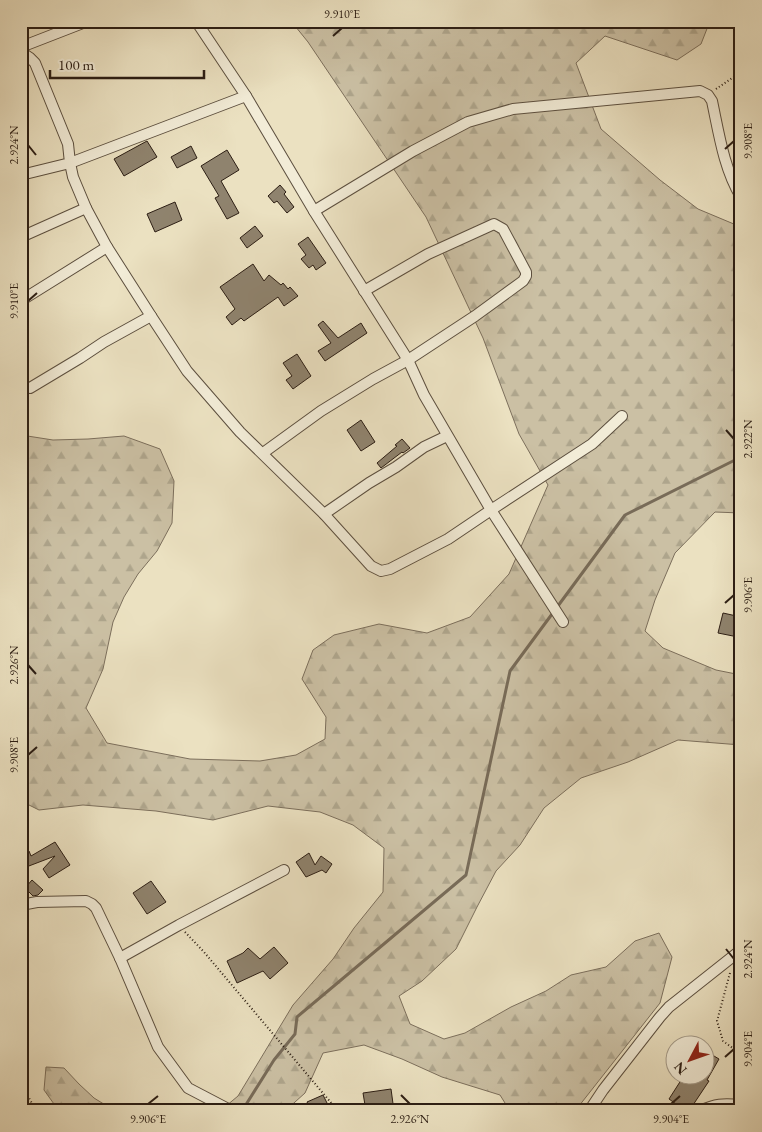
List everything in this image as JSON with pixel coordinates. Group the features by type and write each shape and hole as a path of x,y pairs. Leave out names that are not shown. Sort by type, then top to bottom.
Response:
{"street":[{"path":"21,46 88,21"},
{"path":"196,21 246,96 314,211 408,360 424,395 447,436 562,622"},
{"path":"21,52 34,63 68,144 73,177 86,208 107,247 187,371 240,432 324,514 371,566 381,571 390,569 448,539 592,444 622,416"},
{"path":"314,211 413,151 468,122 513,109 700,91 708,95 712,101 724,154 734,186 741,198"},
{"path":"21,176 70,163 246,96"},
{"path":"21,237 86,208"},
{"path":"263,453 321,411 408,360 475,316 523,281 526,272 503,229 494,224 428,254 364,291"},
{"path":"22,300 107,247"},
{"path":"30,388 104,342 151,316"},
{"path":"324,514 424,447 447,436"},
{"path":"120,958 284,870"},
{"path":"21,905 37,902 86,901 92,904 96,908 120,958 158,1047 185,1086 232,1111"},
{"path":"591,1110 603,1090 660,1017 737,953"},
{"path":"699,1111 724,1103 741,1105"}],"path":[{"path":"708,95 741,72"},
{"path":"179,925 338,1111"},
{"path":"737,953 718,1021 724,1041 741,1054"},
{"path":"21,1083 36,1111"}],"green space":[{"path":"291,21 710,21 701,44 677,60 605,36 576,63 601,129 660,180 698,209 741,227 741,513 715,512 675,553 655,600 645,631 663,648 716,670 741,675 741,745 678,740 628,762 581,778 544,808 520,845 496,871 456,949 422,981 399,996 410,1024 444,1039 465,1033 511,1007 546,991 571,975 606,967 635,941 659,933 672,957 660,1003 575,1111 510,1111 500,1095 442,1077 364,1045 323,1053 305,1093 285,1111 220,1111 238,1096 293,1005 333,959 354,928 383,892 384,848 353,825 320,812 268,806 213,820 156,811 83,805 39,810 21,801 21,646 24,640 21,631 21,435 53,440 124,436 160,449 174,481 172,523 157,551 138,574 124,597 113,622 103,669 86,708 107,743 190,759 260,761 296,755 325,739 326,717 302,679 313,650 334,635 379,624 427,633 470,617 509,574 548,485 519,434 483,338 426,217 308,42"},
{"path":"46,1067 64,1068 94,1098 115,1111 59,1111 44,1090"}],"building":[{"path":"147,141 157,157 124,176 114,159"},
{"path":"191,146 197,158 177,168 171,157"},
{"path":"227,150 239,170 221,181 239,213 227,219 215,198 219,196 201,166"},
{"path":"280,185 294,207 287,213 277,201 274,203 268,196"},
{"path":"175,202 182,220 155,232 147,214"},
{"path":"255,226 263,236 247,248 240,238"},
{"path":"308,237 326,263 316,270 313,265 309,268 301,259 306,255 298,244"},
{"path":"253,264 264,281 269,275 281,285 283,283 288,289 290,287 298,296 284,306 278,297 244,321 241,318 232,325 226,317 235,309 220,287"},
{"path":"323,321 338,338 361,323 367,333 325,361 318,351 331,343 318,325"},
{"path":"297,354 311,376 293,389 286,380 292,376 283,363"},
{"path":"361,420 375,442 361,451 347,430"},
{"path":"402,439 410,448 381,468 377,463 397,446 395,445"},
{"path":"723,613 741,617 738,637 718,633"},
{"path":"55,842 70,865 49,878 43,869 55,856 21,869 21,854 29,851 31,856"},
{"path":"309,853 315,865 321,856 332,864 326,873 322,870 306,877 296,862"},
{"path":"32,880 43,890 38,895 33,896 25,888"},
{"path":"151,881 166,902 147,914 133,893"},
{"path":"274,947 288,963 270,979 263,971 237,983 227,961 243,953 248,948 260,959"},
{"path":"714,1056 719,1059 714,1068"},
{"path":"679,1084 707,1084 689,1111 686,1111 669,1099"},
{"path":"391,1089 394,1111 366,1111 363,1093"},
{"path":"323,1095 328,1105 316,1111 311,1111 307,1102"}],"waterway":[{"path":"242,1111 274,1060 295,1034 297,1017 466,875 510,671 625,515 741,457"}]}
